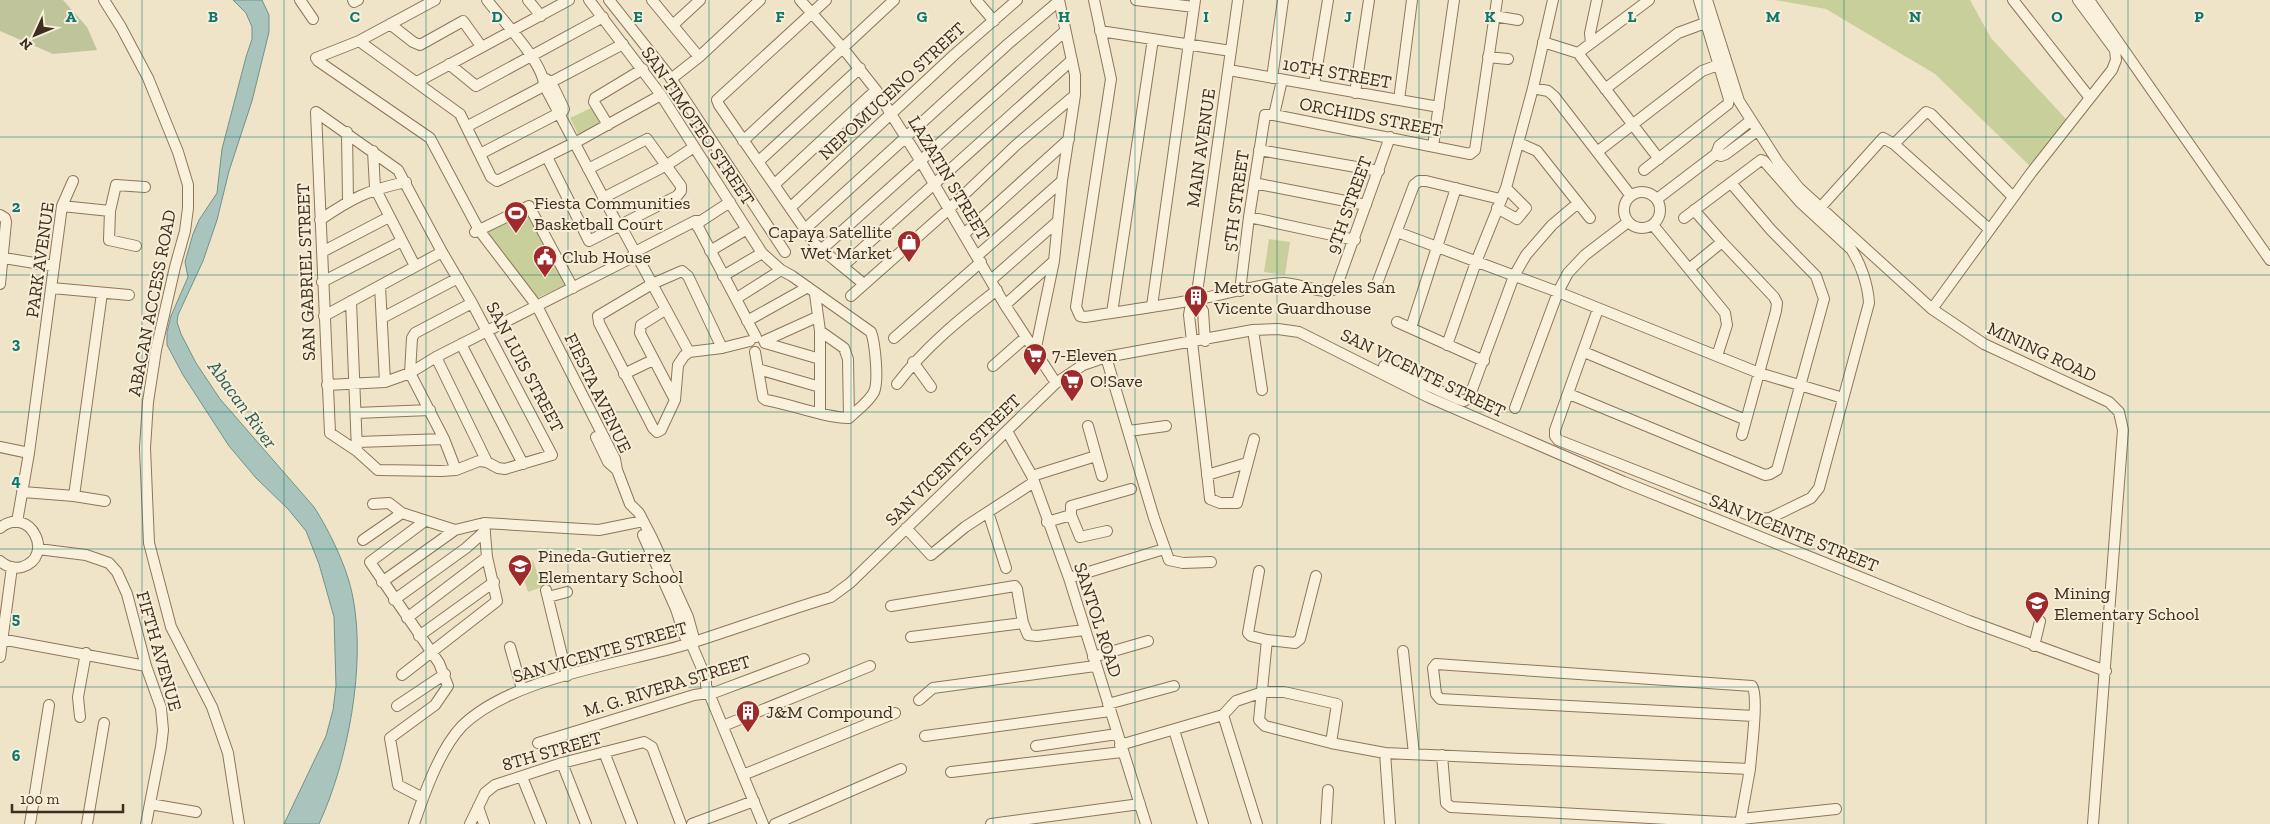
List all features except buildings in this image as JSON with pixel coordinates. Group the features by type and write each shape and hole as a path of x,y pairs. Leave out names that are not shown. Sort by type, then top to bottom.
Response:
{"street":[{"name":"ABACAN ACCESS ROAD","path":"104,0 148,78 178,152 188,186 185,231 174,267 160,331 148,402 145,448 149,543 170,627 212,706 228,753 239,824"},
{"path":"300,0 313,19"},
{"path":"353,0 354,2 358,0"},
{"path":"435,0 359,41 460,114 468,126 491,177 498,182 577,142 661,95"},
{"path":"487,0 532,56 622,227 635,256 689,352"},
{"path":"528,0 541,16"},
{"path":"417,82 569,0"},
{"name":"SAN TIMOTEO STREET","path":"589,0 661,95 762,253 781,270 871,332 874,340 875,389 866,402 849,418"},
{"path":"609,0 671,79 785,252"},
{"path":"652,0 674,24 699,57"},
{"path":"674,24 700,0"},
{"path":"671,79 699,57 760,0"},
{"name":"LAZATIN STREET","path":"800,0 860,68 876,90 920,160 1005,305 1056,383"},
{"path":"826,0 718,98 718,101 804,230 821,250 864,284"},
{"path":"743,140 894,0"},
{"path":"976,0 994,21"},
{"name":"NEPOMUCENO STREET","path":"790,208 1017,0"},
{"path":"804,230 1059,0 1075,75 1075,95 1062,181 1054,261 1035,352"},
{"path":"1094,0 1100,31 1231,51"},
{"path":"1136,0 1194,4 1152,306"},
{"name":"MAIN AVENUE","path":"1205,340 1200,308 1238,0"},
{"name":"5TH STREET","path":"1240,291 1254,183 1277,79 1284,0"},
{"path":"1314,86 1328,0"},
{"path":"1356,93 1369,0"},
{"path":"1399,100 1412,0"},
{"path":"1433,146 1454,0"},
{"path":"1497,0 1488,57 1508,59"},
{"path":"1447,345 1476,262 1506,188 1533,88 1553,0"},
{"path":"1590,43 1590,33 1597,0"},
{"path":"1578,53 1649,0"},
{"path":"1644,170 1728,104 1729,99 1699,0"},
{"name":"MINING ROAD","path":"1708,0 1734,89 1757,131 1799,188 1932,308 1984,344 2102,398 2119,412 2123,424 2093,824"},
{"path":"2013,0 2090,98"},
{"path":"1932,308 2013,197 2112,70 2116,60 2115,50 2078,0"},
{"path":"2089,0 2270,260"},
{"path":"1494,16 1518,20"},
{"path":"449,64 476,86 603,17"},
{"path":"390,24 413,42 420,45 463,22 482,46"},
{"path":"1605,89 1678,33 1705,23"},
{"path":"821,250 1065,31"},
{"name":"9TH STREET","path":"1100,31 1111,79 1076,307 1080,316 1085,317 1152,306 1200,308 1240,291 1281,283 1303,284 1328,292 1333,291 1336,288 1355,240 1390,137"},
{"path":"1112,313 1153,39"},
{"name":"FIESTA AVENUE","path":"359,41 315,61 429,140 477,231 534,307 598,433 608,462 616,470 632,506 639,513 640,522 693,635 692,643 746,774"},
{"path":"1543,42 1578,53 1659,160"},
{"path":"468,126 546,82 623,44"},
{"path":"2116,60 2128,56"},
{"name":"ORCHIDS STREET","path":"1270,115 1470,154 1475,150 1488,57"},
{"path":"843,266 1072,60"},
{"path":"1597,152 1702,71 1718,65"},
{"path":"759,161 860,68"},
{"path":"608,125 594,102 594,98 643,69"},
{"name":"10TH STREET","path":"1229,70 1439,108"},
{"path":"1533,88 1548,91 1554,96 1631,196"},
{"path":"775,184 876,90"},
{"path":"851,296 949,209 1015,146 1075,95"},
{"name":"SAN LUIS STREET","path":"316,112 398,170 472,303 552,454 505,469 498,468 487,462 472,462 456,470 378,470 357,446 333,436 329,430"},
{"name":"SAN GABRIEL STREET","path":"316,112 329,430"},
{"path":"480,154 561,112"},
{"path":"1894,144 1926,112 1931,114 2013,197"},
{"path":"1657,199 1716,154 1718,146 1750,120"},
{"path":"1716,154 1721,156 1726,154 1757,131"},
{"path":"346,132 348,201"},
{"path":"1734,133 1742,142"},
{"path":"1820,208 1883,138 1888,139 1894,144 1989,229"},
{"path":"547,157 588,239 591,241 622,227 677,196 681,191 681,186 647,139 591,168"},
{"path":"964,234 1069,139"},
{"path":"1519,143 1538,150 1590,218"},
{"path":"606,197 667,165 694,147"},
{"path":"1260,150 1379,171"},
{"path":"373,151 376,188 415,266"},
{"path":"1598,309 1555,430 1555,436 1558,440 1759,519 1770,518 1811,498 1816,493 1819,488 1869,303 1869,294 1857,258 1851,249 1800,202 1764,161 1760,160 1684,218"},
{"name":"PARK AVENUE","path":"17,522 29,453 62,206 72,181"},
{"path":"894,338 1062,181"},
{"path":"1378,281 1414,185 1419,181 1456,188 1499,203 1517,219 1526,208 1506,188"},
{"path":"320,220 348,201 376,188 406,182"},
{"path":"1254,183 1366,205"},
{"path":"1569,394 1765,475 1770,474 1779,467 1823,309 1824,299 1816,276 1771,230 1731,183"},
{"path":"136,246 109,240 110,211 116,185 145,186"},
{"path":"1410,328 1456,188"},
{"path":"1642,192 1648,193 1657,199 1661,210 1660,216 1653,226 1643,229 1637,228 1628,222 1625,217 1625,205 1631,196 1642,192"},
{"path":"327,385 386,382 410,373 461,344 635,256 698,222 730,202"},
{"path":"1384,366 1464,401 1469,398 1514,276 1537,240 1578,203"},
{"path":"62,206 110,211"},
{"path":"477,231 529,206 573,288"},
{"path":"1694,210 1774,296 1777,302 1742,435"},
{"path":"0,214 5,218 6,222 0,284"},
{"path":"322,252 389,217"},
{"path":"1249,217 1355,240"},
{"path":"991,280 1058,221"},
{"path":"698,222 710,251 737,298 758,341 820,359"},
{"path":"1515,408 1558,292 1568,272 1586,255 1628,222"},
{"path":"1653,226 1725,313 1727,325 1717,356"},
{"path":"710,251 747,229"},
{"path":"1397,232 1558,292 1759,373 1843,398"},
{"path":"322,282 402,241"},
{"path":"1689,269 1722,242"},
{"path":"324,316 442,252"},
{"path":"723,276 762,253"},
{"path":"4,258 54,266"},
{"path":"1005,305 1054,261"},
{"path":"737,298 781,270"},
{"path":"722,348 685,272 679,271 652,284 598,316 599,323 624,374 655,431 661,430 675,400 678,365 689,352 722,348 758,341 817,317"},
{"path":"382,318 458,278"},
{"path":"380,286 386,382"},
{"path":"52,288 129,295"},
{"path":"897,384 913,362 964,316 997,290"},
{"path":"747,321 812,291 820,331 820,413"},
{"path":"74,496 102,293"},
{"path":"351,301 357,446 444,439"},
{"path":"456,470 444,439 410,373 413,335 472,303"},
{"name":"MAIN AVENUE","path":"1200,308 1190,309 1189,315 1210,499 1220,503 1236,503 1247,463"},
{"path":"665,310 641,325 640,336 675,400"},
{"path":"1397,322 1484,361"},
{"name":"SAN VICENTE STREET","path":"414,824 423,798 446,749 462,726 484,710 522,689 692,643 831,597 850,583 1056,383 1083,365 1106,357 1192,343 1252,330 1278,329 1299,332 1428,397 1624,482 2034,646 2106,670"},
{"path":"1252,330 1262,390"},
{"path":"758,341 751,349 755,352 763,398 833,418 849,418 848,359 844,348 820,331"},
{"path":"993,366 1026,338"},
{"path":"461,344 523,464"},
{"path":"1584,352 1746,420"},
{"path":"436,357 487,462"},
{"path":"1106,357 1130,431 1164,549 1169,560 1174,563 1211,562"},
{"path":"624,374 652,360"},
{"path":"913,362 931,387"},
{"path":"758,369 820,387"},
{"path":"356,413 430,410"},
{"path":"1088,426 1102,476"},
{"path":"1130,431 1166,426"},
{"name":"SANTOL ROAD","path":"1007,431 1033,479 1047,522 1069,578 1146,824"},
{"path":"1207,475 1247,463 1254,439"},
{"path":"0,447 29,453"},
{"path":"906,528 931,556 965,527 1033,479 1096,456"},
{"path":"1107,531 1080,537 1071,515 1071,506 1131,489"},
{"path":"23,492 74,496 105,501"},
{"path":"373,504 389,503 402,513 455,530 484,527 599,530 640,522"},
{"path":"988,512 1006,568"},
{"path":"363,540 402,513"},
{"path":"1047,522 1071,515"},
{"path":"423,798 398,785 390,738 435,705 447,689 444,674 432,652 394,600 370,561 425,521"},
{"path":"0,528 17,522 31,529 37,538 38,549 34,558 27,565 12,567 0,562"},
{"path":"402,675 497,601 487,556 484,527"},
{"path":"394,600 466,548 484,527"},
{"path":"382,582 455,530"},
{"name":"FIFTH AVENUE","path":"38,549 86,555 109,563 117,572 127,594 146,666 161,708 163,730 146,824"},
{"path":"1069,578 1164,549"},
{"path":"407,618 487,556"},
{"path":"0,657 12,567"},
{"path":"1259,571 1248,633 1251,636 1267,640 1295,642 1300,639 1316,576"},
{"path":"419,636 494,582"},
{"path":"891,606 1015,586 1027,634 1032,636 1084,630"},
{"path":"567,592 547,594 567,676"},
{"path":"2034,646 2040,621"},
{"path":"911,637 1023,623"},
{"path":"1,640 86,653 146,666"},
{"path":"1267,640 1259,720 1261,724 1331,742 1385,752 1750,769"},
{"path":"919,700 934,688 1094,662 1148,641"},
{"path":"510,647 522,689"},
{"path":"1403,651 1414,754"},
{"path":"80,717 78,697 86,653"},
{"name":"M. G. RIVERA STREET","path":"538,742 694,695 713,693 804,659"},
{"path":"1740,822 1750,769 1754,716 1755,691 1752,686 1436,664 1433,668 1436,694 1442,699 1754,716"},
{"path":"726,724 870,666"},
{"path":"397,706 444,674"},
{"path":"925,736 1109,707 1174,686"},
{"path":"951,772 1121,748 1223,715 1236,701 1263,692 1284,692 1338,704 1331,742"},
{"path":"30,824 49,705"},
{"path":"746,774 895,713"},
{"path":"1223,715 1257,824"},
{"path":"87,824 104,723"},
{"path":"1174,730 1203,824"},
{"path":"1036,746 1117,734"},
{"name":"8TH STREET","path":"470,824 489,788 562,763 647,742 652,747 681,824"},
{"path":"604,752 632,824"},
{"path":"1385,752 1390,824"},
{"path":"1442,755 1446,803 1451,807 1740,822 1836,809"},
{"path":"562,763 586,824"},
{"path":"775,824 901,769"},
{"path":"746,774 763,824"},
{"path":"746,774 769,824"},
{"path":"522,777 541,824"},
{"path":"1326,824 1328,790"},
{"path":"692,824 754,801"},
{"path":"150,804 196,812"},
{"path":"991,824 1058,820 1140,804"},
{"path":"478,807 484,824"}],"green space":[{"path":"0,0 63,0 87,27 97,50 53,54 0,31"},
{"path":"1775,0 1970,0 1991,38 2067,120 2030,166 1935,74 1826,9"},
{"path":"595,106 604,124 579,136 570,118"},
{"path":"528,207 569,284 534,299 484,232"},
{"path":"1269,239 1290,242 1285,275 1264,272"},
{"path":"533,560 542,587 528,592 519,565"}],"water":[{"path":"233,0 262,0 269,15 269,32 252,101 229,171 217,220 203,261 178,315 177,322 196,363 220,399 314,507 338,551 351,587 356,625 357,653 352,713 338,772 319,824 284,824 326,736 333,710 336,686 334,617 319,564 306,531 229,446 183,375 167,345 167,332 171,316 188,277 185,262 193,234 199,220 217,193 222,149 252,39 252,27 246,13"}],"place":[{"name":"Fiesta Communities Basketball Court","path":"516,234"},
{"name":"Capaya Satellite Wet Market","path":"909,263"},
{"name":"Club House","path":"545,278"},
{"name":"MetroGate Angeles San Vicente Guardhouse","path":"1196,318"},
{"name":"7-Eleven","path":"1035,376"},
{"name":"O!Save","path":"1072,402"},
{"name":"Pineda-Gutierrez Elementary School","path":"520,587"},
{"name":"Mining Elementary School","path":"2037,624"},
{"name":"J&M Compound","path":"748,733"}],"water label":[{"name":"Abacan River","path":"243,404"}]}
